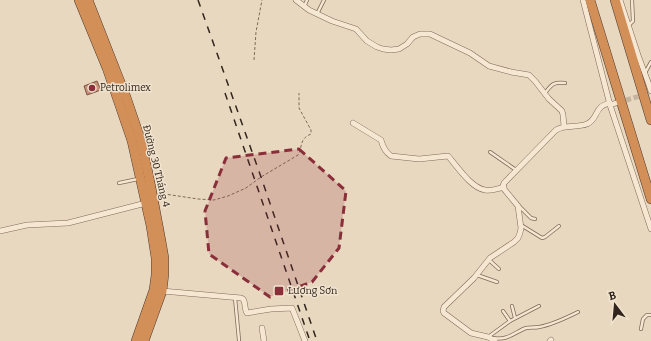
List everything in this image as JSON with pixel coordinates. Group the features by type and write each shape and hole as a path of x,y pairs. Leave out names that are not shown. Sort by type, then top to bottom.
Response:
{"highway":[{"name":"Đường 30 Tháng 4","path":"79,0 126,97 140,138 157,215 164,258 164,274 144,341"},
{"name":"Đường 30 Tháng 4","path":"88,0 110,66 132,141 152,232 156,258 158,291 136,341"},
{"path":"590,0 651,200"},
{"path":"615,0 651,120"}],"street":[{"path":"296,0 317,14 347,27 356,29 367,41 376,47 391,50 400,49 413,37 420,34 430,34 470,53 490,66 529,75 549,99 562,111 564,115 564,126"},
{"path":"583,0 610,104 651,229"},
{"path":"620,0 651,92 644,95"},
{"path":"495,341 489,337 471,333 444,313 443,310 477,275 489,259 518,238 521,225 518,206 504,188 504,183 556,130 564,126 580,126 588,123 594,119 602,106 616,103"},
{"path":"353,123 381,140 382,146 391,156 419,159 448,156 467,178 480,188 491,190 504,188"},
{"path":"0,231 27,225 68,223 146,203"},
{"path":"158,291 243,299 247,313 271,309 292,308 305,341"},
{"path":"262,328 264,341"},
{"path":"476,341 478,335"}],"lane":[{"path":"304,6 307,0"},
{"path":"317,14 324,0"},
{"path":"628,26 633,20 632,0"},
{"path":"645,74 651,62"},
{"path":"544,93 552,84 557,82 565,83"},
{"path":"490,152 516,170"},
{"path":"119,183 140,179"},
{"path":"518,206 531,218 535,219"},
{"path":"521,225 542,238 559,226"},
{"path":"489,259 499,269"},
{"path":"477,275 497,282"},
{"path":"235,298 240,340"},
{"path":"512,306 515,318"},
{"path":"489,337 510,321 539,306"},
{"path":"503,311 510,321"},
{"path":"489,337 503,340 526,328 538,328 545,326 578,312"},
{"path":"641,329 643,319 647,315 651,315"}],"path":[{"path":"254,60 256,32 262,0"},
{"path":"152,192 214,200 246,188 261,176 298,155 303,139 305,136 311,134 311,130 299,108 299,93"}],"highlighted area":[{"path":"299,149 346,191 339,248 312,282 270,297 209,254 205,211 226,158"}],"building":[{"name":"Petrolimex","path":"97,81 101,90 87,95 84,86"}],"tunnel":[{"path":"619,102 644,95"}],"railway":[{"path":"198,0 317,341"},
{"path":"225,93 310,341"}],"place":[{"name":"Petrolimex","path":"92,88"},
{"name":"Lương Sơn","path":"279,291"}]}
